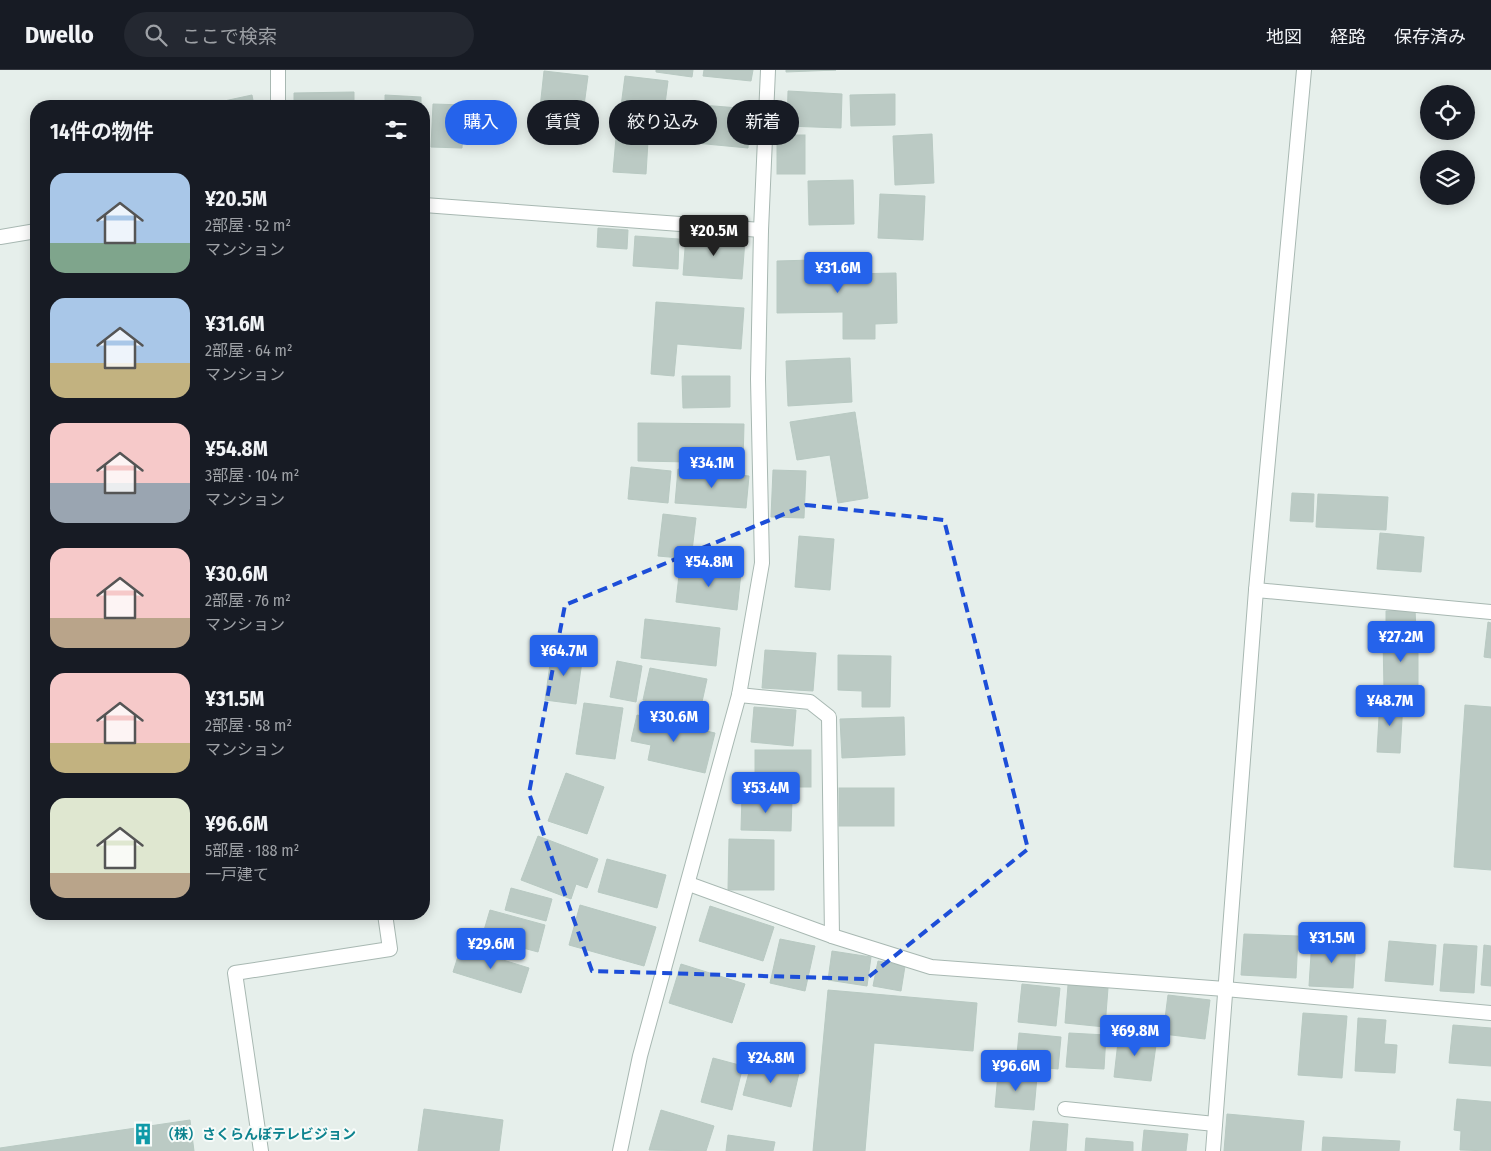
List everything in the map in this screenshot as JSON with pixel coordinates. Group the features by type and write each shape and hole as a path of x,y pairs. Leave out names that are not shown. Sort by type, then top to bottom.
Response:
{"lane":[{"path":"278,70 278,100"},
{"path":"620,1151 640,1056 689,884 739,696 762,564 758,379 768,70"},
{"path":"1213,1151 1256,590 1304,70"},
{"path":"430,206 762,230"},
{"path":"0,237 30,233"},
{"path":"1256,590 1491,612"},
{"path":"739,696 810,702 829,718 832,936"},
{"path":"689,884 832,936 930,967 1225,989 1491,1013"},
{"path":"261,1151 234,973 390,949 386,920"},
{"path":"1065,1109 1215,1124"}],"highlighted area":[{"path":"806,505 944,520 1028,849 866,979 592,971 529,793 565,605"}],"building":[{"path":"656,70 693,70 692,77 656,72"},
{"path":"704,70 753,70 751,81 703,76"},
{"path":"786,70 836,70 786,72"},
{"path":"544,71 588,76 585,100 541,100"},
{"path":"625,76 668,81 666,100 622,100"},
{"path":"788,91 842,94 841,128 799,126 799,100 788,100"},
{"path":"354,92 354,100 294,100 294,93"},
{"path":"895,94 895,125 851,126 850,95"},
{"path":"252,95 253,100 229,100"},
{"path":"385,95 421,97 421,100 385,100"},
{"path":"433,104 445,104 445,145 462,145 462,148 431,147"},
{"path":"717,106 727,107 727,145 748,145 748,148 716,145"},
{"path":"932,134 934,183 895,185 893,136"},
{"path":"799,135 805,135 805,174 777,174 777,145 799,145"},
{"path":"615,145 648,145 646,174 613,172"},
{"path":"853,180 854,224 809,225 808,181"},
{"path":"880,194 925,196 923,240 878,238"},
{"path":"598,228 628,230 627,249 597,247"},
{"path":"686,235 745,240 742,279 683,275"},
{"path":"635,236 679,239 678,269 633,266"},
{"path":"849,259 849,274 896,273 897,323 875,324 875,339 843,339 843,312 777,313 777,261"},
{"path":"656,302 744,308 741,349 677,344 674,376 651,374"},
{"path":"850,358 852,402 788,406 786,361"},
{"path":"682,376 730,376 730,407 683,408"},
{"path":"855,412 868,498 838,503 830,455 797,460 790,422"},
{"path":"638,423 744,424 743,463 638,461"},
{"path":"631,467 671,471 668,503 628,499"},
{"path":"678,469 749,476 746,508 675,503"},
{"path":"773,470 806,471 804,518 771,517"},
{"path":"1292,493 1314,494 1313,522 1290,521"},
{"path":"1318,494 1388,497 1386,530 1316,527"},
{"path":"663,514 696,518 691,559 658,556"},
{"path":"1380,533 1424,537 1421,572 1377,569"},
{"path":"799,536 834,539 830,590 795,587"},
{"path":"680,566 741,573 737,610 676,602"},
{"path":"1415,610 1416,629 1386,630 1386,611"},
{"path":"645,619 720,628 716,666 641,658"},
{"path":"1488,622 1491,623 1491,658 1484,657"},
{"path":"1383,637 1418,637 1418,690 1384,690"},
{"path":"552,650 583,654 576,704 545,700"},
{"path":"765,650 816,653 813,691 762,688"},
{"path":"838,655 891,656 890,707 862,707 862,691 838,690"},
{"path":"617,661 642,666 636,702 610,697"},
{"path":"650,668 707,679 700,711 643,700"},
{"path":"1380,700 1403,702 1400,753 1377,752"},
{"path":"584,703 623,708 615,759 576,754"},
{"path":"1465,705 1491,707 1491,870 1454,867"},
{"path":"754,707 796,710 793,746 751,742"},
{"path":"637,715 715,733 705,773 648,760 651,745 631,741"},
{"path":"904,717 905,755 842,758 840,719"},
{"path":"755,750 811,750 811,787 755,787"},
{"path":"566,773 604,787 587,834 548,821"},
{"path":"839,788 894,788 894,826 839,826"},
{"path":"742,796 792,798 791,831 741,830"},
{"path":"538,836 598,859 587,888 576,884 571,899 521,880"},
{"path":"729,839 774,840 774,890 728,890"},
{"path":"607,859 666,875 657,908 598,892"},
{"path":"511,888 552,899 546,921 505,910"},
{"path":"580,905 656,927 644,966 569,945"},
{"path":"710,906 774,927 763,961 699,941"},
{"path":"490,910 545,925 538,952 482,937"},
{"path":"1244,934 1298,936 1296,978 1241,975"},
{"path":"780,939 815,946 805,991 770,983"},
{"path":"1312,939 1356,942 1353,988 1309,986"},
{"path":"1389,941 1436,945 1433,985 1385,981"},
{"path":"1444,944 1477,946 1474,993 1440,991"},
{"path":"1484,945 1491,946 1491,986 1481,985"},
{"path":"461,947 529,968 521,993 453,972"},
{"path":"832,951 871,957 867,986 828,980"},
{"path":"878,961 905,966 901,991 873,986"},
{"path":"681,964 745,984 732,1023 669,1003"},
{"path":"1022,984 1060,988 1056,1026 1018,1022"},
{"path":"1068,985 1108,988 1105,1027 1065,1023"},
{"path":"828,990 977,1003 973,1051 874,1043 865,1151 813,1151"},
{"path":"1168,995 1210,1000 1205,1039 1163,1034"},
{"path":"1303,1013 1347,1016 1342,1078 1298,1075"},
{"path":"1358,1018 1386,1020 1384,1044 1397,1045 1395,1073 1355,1071"},
{"path":"1453,1025 1491,1028 1491,1066 1449,1063"},
{"path":"1019,1033 1061,1037 1058,1069 1016,1065"},
{"path":"1069,1033 1106,1035 1104,1069 1066,1067"},
{"path":"1119,1033 1157,1038 1151,1081 1114,1077"},
{"path":"713,1058 743,1066 732,1110 701,1102"},
{"path":"752,1061 799,1073 791,1107 743,1095"},
{"path":"998,1074 1037,1077 1034,1110 995,1107"},
{"path":"1457,1099 1491,1102 1491,1151 1460,1150 1461,1131 1454,1130"},
{"path":"424,1109 503,1120 499,1151 418,1151"},
{"path":"661,1110 714,1126 706,1151 649,1150"},
{"path":"1227,1114 1304,1121 1301,1151 1224,1151"},
{"name":"（株）さくらんぼテレビジョン","path":"190,1120 194,1151 0,1151 0,1148"},
{"path":"1033,1121 1068,1124 1066,1151 1030,1151"},
{"path":"1144,1130 1188,1134 1186,1151 1142,1151"},
{"path":"728,1135 775,1142 773,1151 726,1151"},
{"path":"1323,1137 1400,1141 1399,1151 1322,1151"},
{"path":"1086,1138 1133,1142 1133,1151 1085,1151"}],"place":[{"name":"（株）さくらんぼテレビジョン","path":"143,1134"}]}
